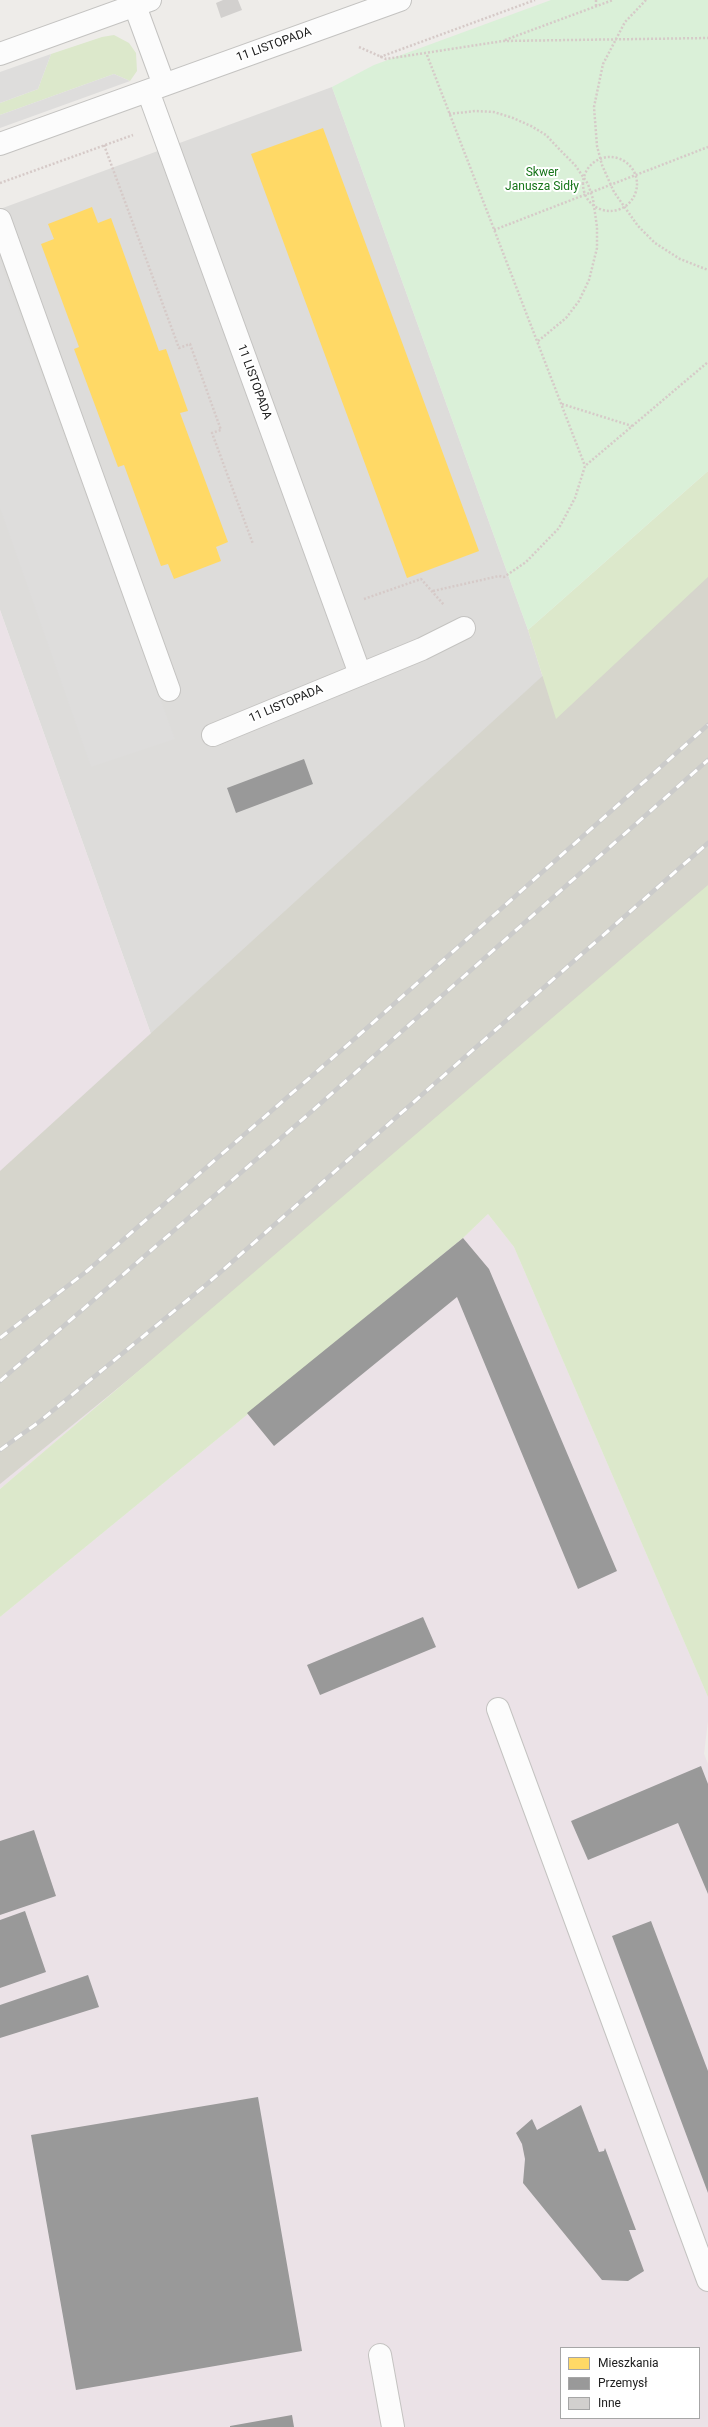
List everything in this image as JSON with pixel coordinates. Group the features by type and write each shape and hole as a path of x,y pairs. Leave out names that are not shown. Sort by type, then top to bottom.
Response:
{"street":[{"name":"11 LISTOPADA","path":"0,144 400,0"},
{"path":"0,54 142,3 156,88"},
{"name":"11 LISTOPADA","path":"156,88 160,125 360,674"},
{"path":"0,220 169,690"},
{"name":"11 LISTOPADA","path":"213,735 422,649 464,628"},
{"path":"498,1709 708,2280"},
{"path":"380,2355 393,2427"}],"path":[{"path":"380,57 535,0"},
{"path":"596,0 596,6"},
{"path":"356,46 386,59 427,55 503,41 613,0"},
{"path":"646,0 625,22 603,64 594,108 595,132 600,159 624,208 638,226 655,243 680,259 708,270"},
{"path":"503,41 614,41 708,38"},
{"path":"427,55 586,466"},
{"path":"449,114 474,111 494,112 513,118 546,135 575,165 590,192 597,227 596,248 589,280 579,301 566,318 537,342"},
{"path":"0,183 160,125"},
{"path":"104,145 179,348 190,344 221,430 212,433 252,544"},
{"path":"494,230 708,147"},
{"path":"614,157 624,161 635,175 637,190 633,200 624,208 614,212 603,211 594,206 585,194 583,177 588,168 600,159 614,157"},
{"path":"359,593 362,600 420,579 433,592 499,576 504,577 526,562 559,528 575,498 586,466 708,362"},
{"path":"562,404 632,426"}],"shaded area":[{"path":"51,54 38,89 0,103 0,72"},
{"path":"114,74 130,81 0,128 0,115"},
{"path":"332,87 528,630 556,719 168,1082 0,610 0,209"},
{"path":"0,261 175,739 91,767 0,508"},
{"path":"708,525 708,889 428,1136 0,1484 0,1171"},
{"path":"708,577 708,885 0,1489 0,610 168,1082"},
{"path":"488,1214 514,1247 708,1697 708,1721 704,1754 708,1764 708,2427 0,2427 0,1617 463,1238"}],"green space":[{"name":"Skwer Janusza Sidły","path":"551,0 708,0 708,471 528,630 332,87 374,65"},
{"path":"114,35 129,43 136,53 137,71 130,81 114,74 0,115 0,103 38,89 51,54 102,37"},
{"path":"708,471 708,577 556,719 528,630"},
{"path":"708,885 708,1697 514,1247 488,1214 463,1238 0,1617 0,1489"}],"building: Mieszkania":[{"path":"323,128 479,551 407,578 251,154"},
{"path":"92,207 98,223 111,218 159,351 166,349 188,411 180,413 228,542 216,547 221,561 174,579 168,564 161,566 124,465 118,467 74,349 79,347 41,244 54,239 48,224"}],"building: Przemysł":[{"path":"304,759 313,784 236,813 227,788"},
{"path":"463,1238 489,1269 617,1571 578,1589 457,1297 274,1446 247,1413"},
{"path":"423,1617 436,1647 320,1695 307,1665"},
{"path":"701,1766 708,1784 708,1894 678,1823 588,1860 571,1821"},
{"path":"34,1830 56,1896 0,1915 0,1841"},
{"path":"25,1911 46,1972 0,1988 0,1920"},
{"path":"651,1921 708,2071 708,2193 612,1936"},
{"path":"88,1975 99,2007 0,2038 0,2005"},
{"path":"258,2097 302,2351 76,2390 31,2135"},
{"path":"581,2105 599,2152 604,2151 605,2148 636,2230 629,2230 644,2271 628,2281 602,2280 523,2183 525,2159 522,2144 516,2133 532,2119 537,2130"},
{"path":"292,2415 294,2427 230,2427 230,2426"}],"building: Inne":[{"path":"223,0 238,0 242,10 221,18 216,3"}],"railway":[{"path":"0,1338 87,1271 359,1035 708,725"},
{"path":"0,1381 303,1119 708,760"},
{"path":"0,1450 39,1422 207,1284 708,843"}]}
